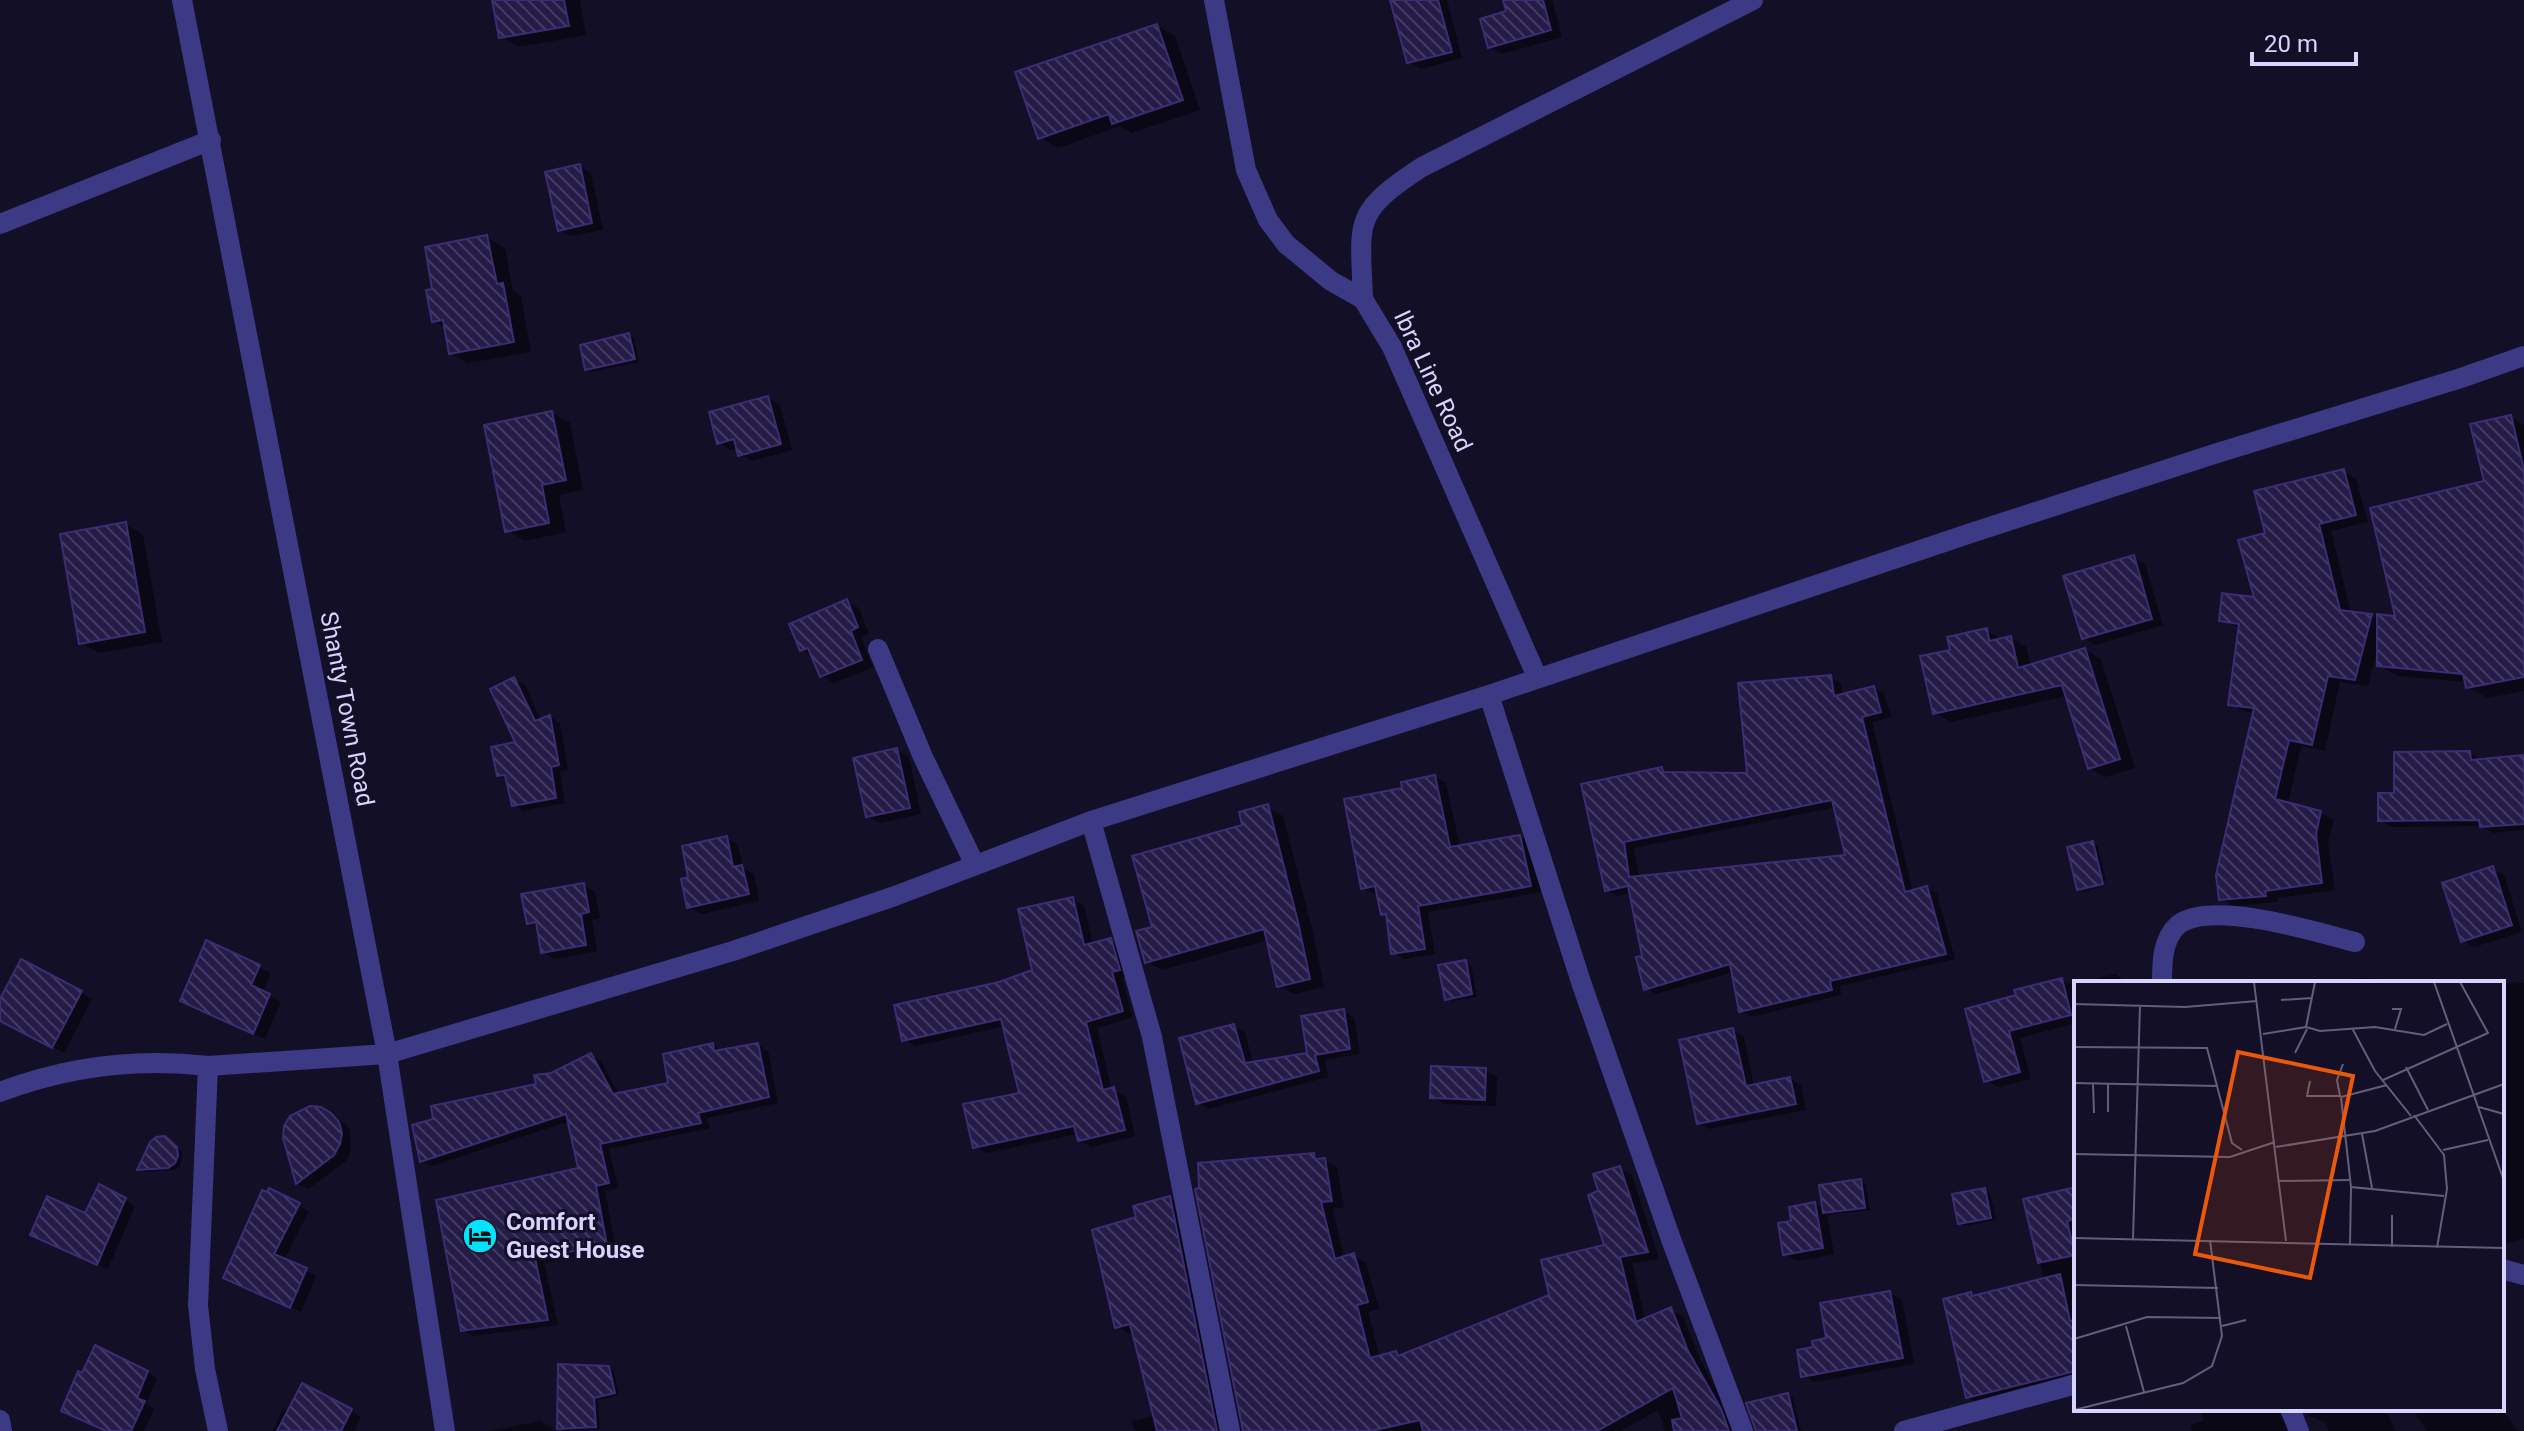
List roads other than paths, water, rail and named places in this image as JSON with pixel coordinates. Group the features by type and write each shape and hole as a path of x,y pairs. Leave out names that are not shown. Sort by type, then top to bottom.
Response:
{"street":[{"name":"Shanty Town Road","path":"182,0 387,1054 445,1431"},
{"name":"Ibra Line Road","path":"1214,0 1246,170 1268,220 1286,244 1331,281 1363,299 1392,347 1537,677"},
{"path":"1363,299 1361,239 1364,221 1373,203 1394,186 1422,167 1753,0"},
{"path":"0,224 211,140"},
{"path":"0,1092 90,1068 144,1062 208,1066 387,1054 733,951 895,896 1091,821 1489,695 1986,528 2524,356"},
{"path":"878,649 923,757 975,865"},
{"path":"1489,695 1582,985 1672,1242 1743,1431"},
{"path":"1091,821 1152,1037 1230,1431"},
{"path":"2162,981 2166,942 2177,926 2195,916 2216,915 2277,922 2355,942"},
{"path":"208,1066 198,1305 205,1369 218,1431"},
{"path":"2504,1270 2524,1275"},
{"path":"1904,1431 2074,1385"},
{"path":"2291,1411 2299,1431"},
{"path":"0,1420 2,1431"}],"place":[{"name":"Comfort Guest House","path":"480,1236"}]}
